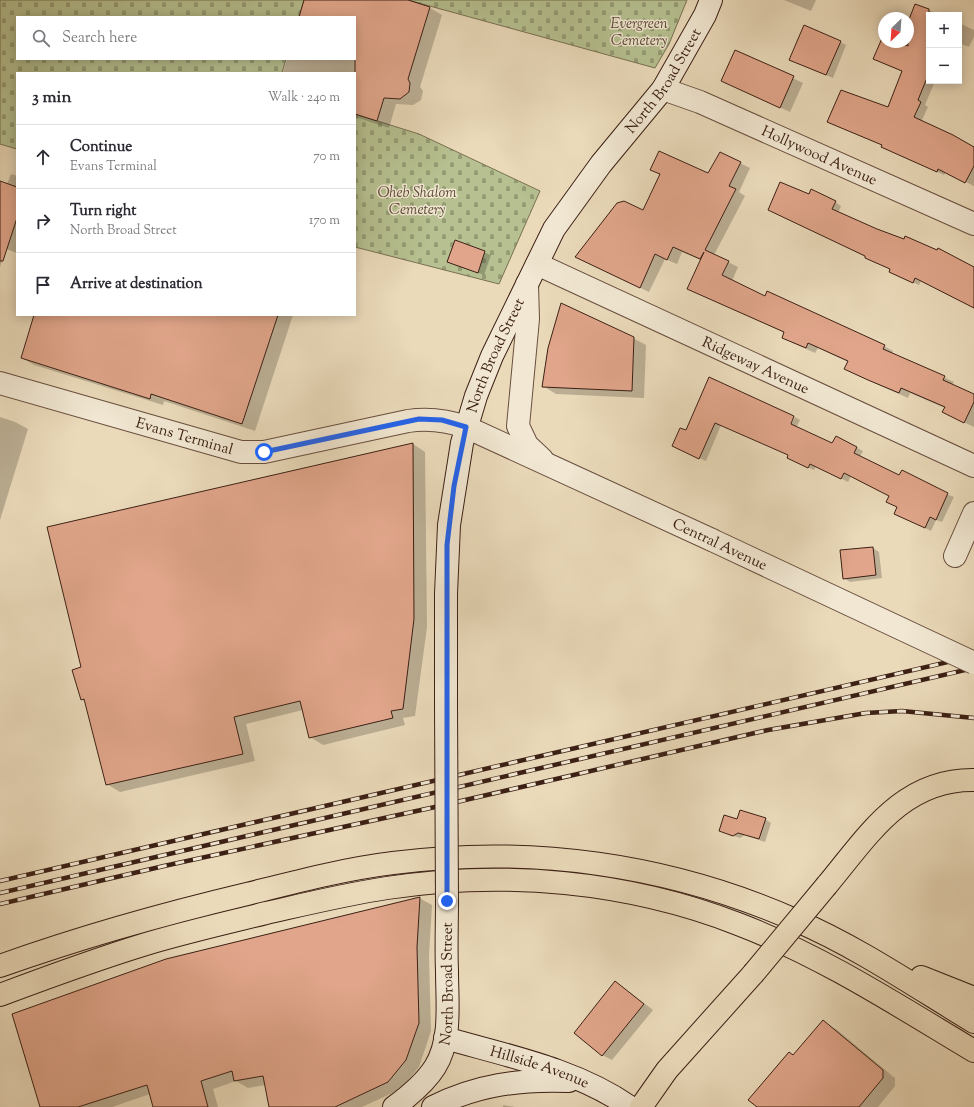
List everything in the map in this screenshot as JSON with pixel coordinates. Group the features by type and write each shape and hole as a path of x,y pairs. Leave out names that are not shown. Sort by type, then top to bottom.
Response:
{"highway":[{"path":"641,1107 667,1070 753,974 878,824 898,804 929,788 942,784 974,780"},
{"path":"0,966 124,925 299,881 392,863 458,857 556,858 594,862 660,874 694,883 753,903 796,920 850,948 974,1022"},
{"path":"0,995 148,943 321,900 390,887 443,882 501,880 536,881 570,883 636,894 697,910 736,923 779,940 834,968 974,1051"},
{"path":"850,948 974,998"}],"street":[{"name":"North Broad Street","path":"394,1107 416,1090 429,1074 439,1058 445,1038 447,1016 447,545 454,486 466,427 476,396 492,356 554,229 601,164 663,89 705,15 711,0"},
{"name":"Hollywood Avenue","path":"663,89 700,102 974,224"},
{"name":"Ridgeway Avenue","path":"537,264 974,466"},
{"path":"527,284 528,319 518,426 527,445 548,465"},
{"name":"Evans Terminal","path":"0,383 241,452 264,452 419,419 442,420 466,427"},
{"name":"Central Avenue","path":"466,427 974,663"},
{"path":"955,556 974,513"},
{"name":"Hillside Avenue","path":"445,1038 545,1066 586,1082 630,1107"},
{"path":"433,1107 468,1091 500,1084 551,1080 586,1082"}],"green space":[{"path":"0,0 304,0 299,16 16,16 16,60 286,60 282,72 16,72 16,149 0,144"},
{"name":"Evergreen Cemetery","path":"408,0 687,0 669,44 655,68"},
{"name":"Oheb Shalom Cemetery","path":"356,114 419,134 540,191 499,284 356,247"}],"building":[{"path":"304,0 408,0 430,7 408,79 410,83 409,92 400,99 384,98 377,121 356,114 356,16 299,16"},
{"path":"915,4 929,9 929,12 926,12 926,80 918,100 921,102 914,117 953,135 974,147 974,166 965,183 938,169 937,172 881,147 882,145 827,122 841,90 888,107 902,71 873,59 878,48 914,48 914,12 912,12"},
{"path":"804,25 841,41 826,75 789,60"},
{"path":"735,50 794,76 780,108 721,81"},
{"path":"659,151 708,173 720,152 741,162 729,186 736,189 705,250 729,261 722,275 765,296 767,291 885,345 883,349 945,376 943,380 974,394 974,402 964,423 942,412 945,407 901,388 899,393 868,380 844,369 848,361 808,343 806,348 782,338 784,332 687,289 704,252 700,259 673,247 667,260 655,254 640,288 575,257 617,203 624,201 643,210 660,174 650,170"},
{"path":"0,181 16,187 16,221 3,261 0,261"},
{"path":"780,182 809,194 811,189 836,201 832,209 904,239 905,236 937,250 938,248 974,267 974,308 915,278 913,283 889,272 890,269 865,258 865,256 768,210"},
{"path":"455,240 485,251 478,273 447,262"},
{"path":"561,303 634,337 632,391 542,387 548,348"},
{"path":"34,316 278,316 242,424 151,394 150,399 21,358"},
{"path":"709,377 794,416 791,424 832,443 836,436 857,447 854,453 899,475 902,470 948,493 936,520 930,517 925,528 894,514 897,507 886,502 889,496 844,473 841,479 810,464 808,468 787,458 788,455 715,423 699,459 672,446 680,428 686,430"},
{"path":"413,443 414,619 403,709 391,711 393,718 309,738 300,701 234,717 243,754 106,785 84,699 81,700 72,670 81,667 47,527"},
{"path":"873,547 876,575 843,579 840,550"},
{"path":"740,810 766,818 759,839 738,833 733,836 719,831 724,815 737,819"},
{"path":"420,897 417,947 419,1023 406,1060 388,1082 335,1107 269,1107 263,1076 234,1081 232,1071 201,1081 208,1107 153,1107 147,1085 78,1107 40,1107 12,1014 166,959"},
{"path":"615,981 644,1004 602,1056 574,1033"},
{"path":"823,1020 883,1070 883,1078 859,1107 757,1107 748,1100 789,1052 793,1055"}],"railway":[{"path":"0,881 974,656"},
{"path":"0,893 974,668"},
{"path":"0,904 164,866 435,807 768,730 866,713 902,711 974,718"}],"route":[{"path":"264,452 419,419 442,420 466,427 454,486 447,545 447,901"}]}
